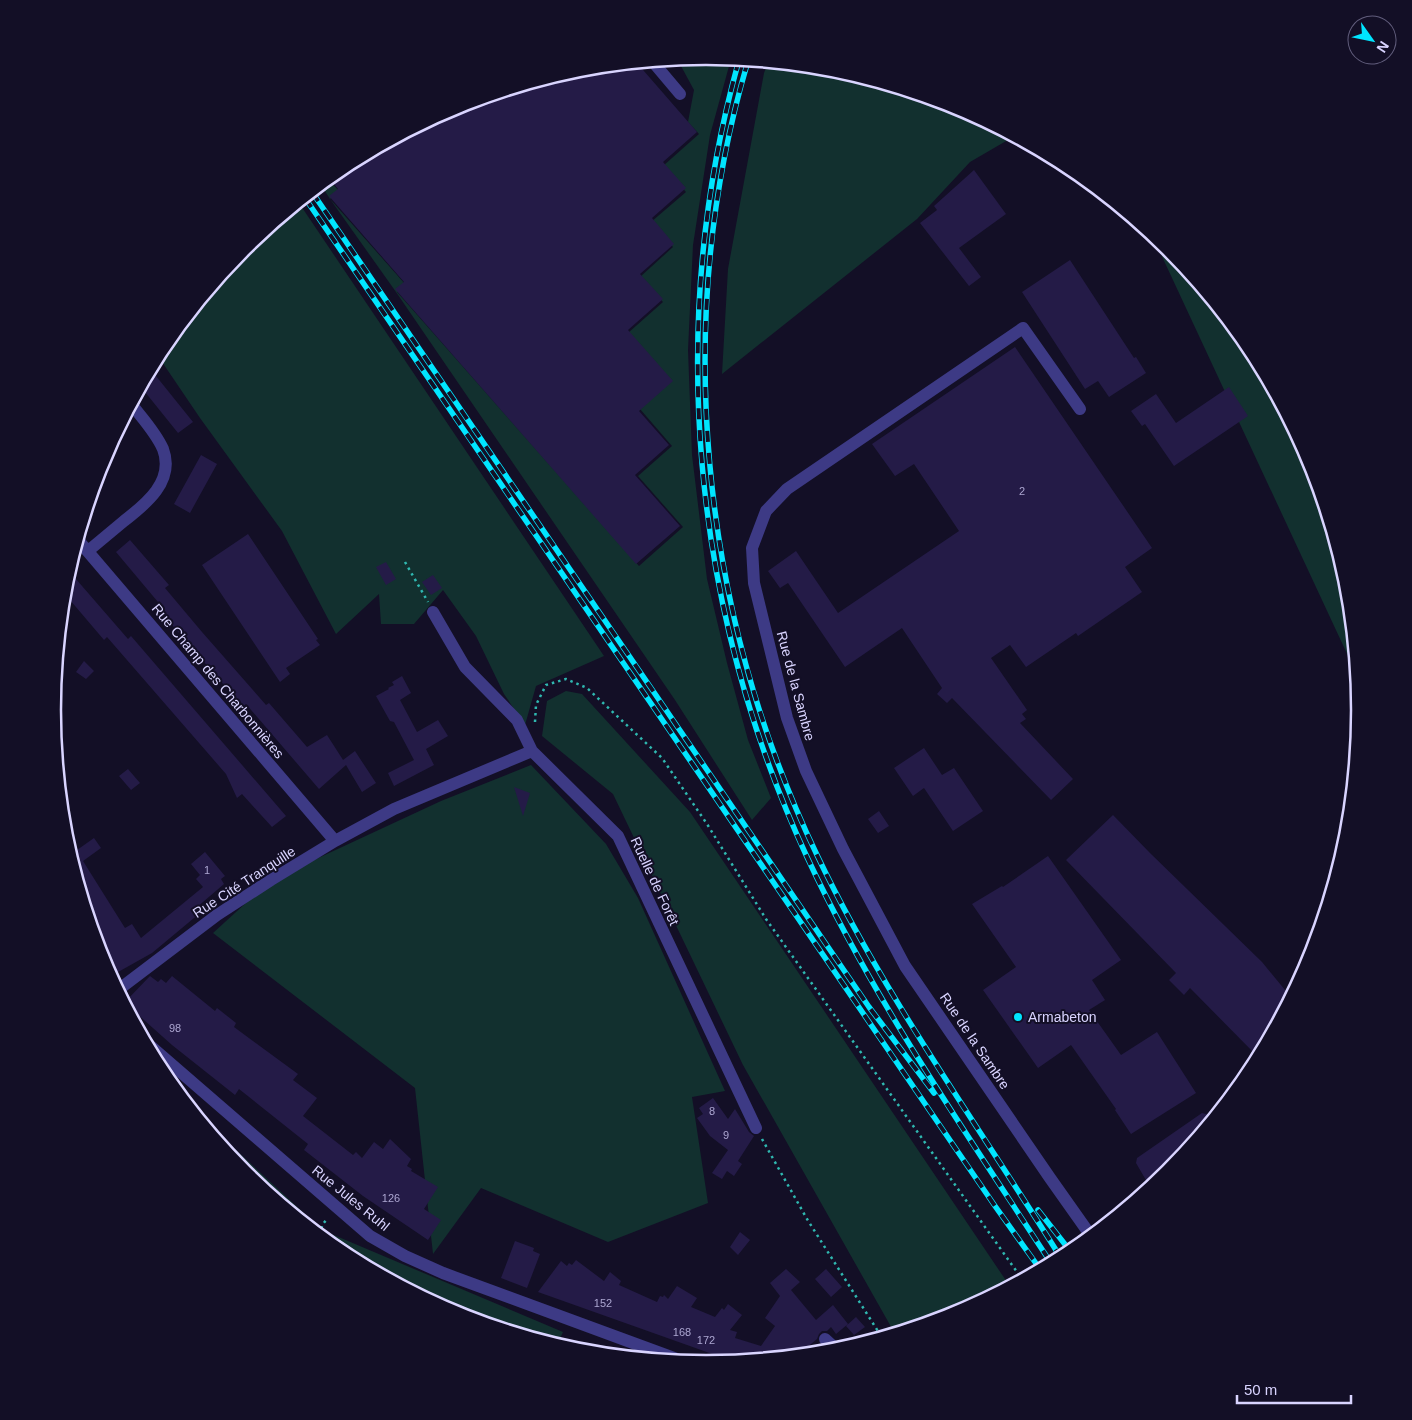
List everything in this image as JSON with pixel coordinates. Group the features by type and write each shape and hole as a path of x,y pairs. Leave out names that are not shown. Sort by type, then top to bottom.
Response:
{"street":[{"path":"658,68 680,94"},
{"name":"Rue de la Sambre","path":"1080,409 1023,328 787,489 766,511 752,548 754,583 787,718 806,771 843,849 905,966 1087,1230"},
{"path":"88,551 150,500 160,485 167,467 157,437 136,410"},
{"name":"Rue Champ des Charbonnières","path":"83,545 335,841"},
{"name":"Ruelle de Forêt","path":"433,612 465,668 517,720 532,751 618,836 756,1128"},
{"name":"Rue Cité Tranquille","path":"124,986 218,915 335,841 394,809 532,751"},
{"name":"Rue Jules Ruhl","path":"163,1057 370,1236 405,1256 453,1276 659,1353"},
{"path":"825,1339 829,1343"}],"path":[{"path":"405,562 433,612"},
{"path":"534,724 536,705 546,685 566,679 587,688 662,758 707,824 766,919 1018,1273"},
{"path":"756,1128 807,1219 878,1331"},
{"path":"322,1227 337,1207"}],"green space":[{"path":"681,66 729,66 710,135 693,245 688,350 692,455 707,579 748,740 771,798 752,820 675,700 396,292 330,199 405,284 397,292 639,566 683,527 638,476 672,446 640,409 628,333 663,302 640,277 673,247 651,222 686,192 663,166 699,134 688,122 694,90"},
{"path":"766,69 790,71 873,87 953,114 1007,141 970,162 917,219 722,374 728,269"},
{"path":"333,185 339,191 330,199 325,191"},
{"path":"302,208 604,656 536,686 525,725 504,694 476,636 443,590 414,624 381,624 379,594 336,634 282,531 163,363 194,318 221,285 250,254"},
{"path":"1160,252 1191,285 1242,352 1284,425 1302,463 1329,543 1338,584 1348,655"},
{"path":"566,691 582,694 690,812 1006,1280 953,1306 891,1327 743,1065 613,794 542,736 547,701"},
{"path":"531,765 606,844 638,898 725,1091 692,1097 708,1203 608,1242 481,1188 433,1254 415,1088 213,933 271,880 441,801"},
{"path":"229,1143 309,1218 281,1195"},
{"path":"330,1234 563,1332 560,1338 539,1333 459,1306 384,1268"}],"building":[{"path":"642,69 697,132 663,162 686,188 652,218 674,244 640,274 663,299 628,330 673,381 639,411 669,445 635,475 680,526 636,564 395,289 404,282 329,196 338,189 334,184 348,174 421,132 459,114 539,87 580,78"},
{"path":"974,170 1006,214 959,248 981,277 969,286 920,223 937,210 934,206"},
{"path":"1070,260 1134,358 1136,357 1146,373 1109,397 1098,381 1085,389 1022,292"},
{"path":"1015,347 1152,548 1125,567 1142,592 1078,636 1076,633 1026,667 1010,645 991,658 1027,710 1022,714 1026,719 1020,723 1073,779 1051,800 952,698 947,703 937,694 942,688 902,628 845,667 788,583 780,588 768,571 796,551 838,613 959,531 914,464 895,476 872,444"},
{"path":"155,377 193,422 178,433 146,393"},
{"path":"1229,387 1248,416 1174,466 1145,424 1142,426 1131,411 1156,394 1176,423"},
{"path":"201,455 217,464 190,513 174,504"},
{"path":"248,534 318,639 316,640 320,645 286,668 290,674 280,682 202,565"},
{"path":"130,540 169,585 165,588 202,632 266,705 269,703 307,747 327,735 343,760 355,751 376,783 362,792 346,765 319,789 246,704 243,707 160,611 163,608 116,552"},
{"path":"386,562 396,579 386,585 376,567"},
{"path":"433,575 442,588 431,595 422,582"},
{"path":"75,578 128,639 131,636 286,816 272,827 242,794 237,798 226,774 107,637 104,640 71,601"},
{"path":"84,661 94,671 86,679 76,672"},
{"path":"402,676 411,693 400,700 417,732 438,720 448,736 426,749 434,765 394,786 388,773 414,760 394,722 390,721 376,696 389,689 394,685 392,682"},
{"path":"924,748 942,775 954,768 983,811 953,831 924,788 913,796 894,768"},
{"path":"128,769 140,783 131,790 119,776"},
{"path":"514,787 530,793 523,816"},
{"path":"879,811 889,826 878,833 868,819"},
{"path":"1113,815 1262,962 1286,991 1252,1051 1190,988 1184,995 1169,980 1176,973 1066,860"},
{"path":"94,838 101,848 83,861 125,928 132,924 141,938 203,887 196,879 200,875 191,864 205,852 225,876 221,879 224,884 196,908 200,913 152,953 117,972 95,917 77,850"},
{"path":"1048,856 1121,960 1092,980 1105,1000 1089,1010 1121,1055 1157,1032 1196,1093 1131,1134 1116,1109 1071,1045 1038,1068 983,990 1016,967 972,904 1003,887"},
{"path":"150,976 158,982 161,979 166,983 172,976 215,1011 217,1008 236,1023 234,1027 298,1074 293,1080 317,1098 303,1116 353,1155 356,1152 362,1158 374,1142 383,1149 390,1139 411,1159 407,1166 412,1169 411,1171 438,1187 424,1209 441,1220 428,1240 363,1196 304,1150 308,1144 239,1089 235,1095 172,1045 139,1016 129,997"},
{"path":"713,1098 728,1119 735,1109 749,1132 754,1136 738,1161 742,1164 734,1176 727,1171 722,1179 712,1173 728,1150 710,1136 697,1118 703,1114 699,1108"},
{"path":"1202,1113 1208,1114 1191,1135 1146,1181 1136,1163 1137,1158"},
{"path":"740,1232 750,1240 738,1255 730,1247"},
{"path":"515,1241 534,1248 533,1251 540,1254 527,1288 501,1278"},
{"path":"576,1260 604,1281 610,1272 621,1281 619,1285 657,1302 660,1296 663,1297 664,1295 668,1299 677,1286 697,1298 691,1307 715,1317 728,1304 742,1315 730,1330 737,1332 735,1338 761,1346 775,1326 765,1318 780,1296 770,1283 786,1269 800,1282 791,1290 816,1320 833,1305 848,1324 836,1334 831,1327 827,1331 822,1331 817,1339 809,1346 748,1353 714,1355 538,1292 561,1261 567,1266 569,1263 572,1265"},
{"path":"826,1269 842,1287 831,1297 815,1279"},
{"path":"856,1317 865,1327 854,1335 846,1326"}],"railway":[{"path":"738,67 716,160 702,261 698,363 702,465 715,566 737,665 768,762 807,857 833,910 891,1014 1047,1257"},
{"path":"747,67 724,160 710,260 705,362 710,464 723,565 746,665 777,761 817,855 843,907 933,1060 1056,1251"},
{"path":"315,197 869,1007 934,1093"},
{"path":"308,203 1036,1263"},
{"path":"1038,1210 1065,1245"}],"place":[{"name":"Armabeton","path":"1018,1017"}]}
